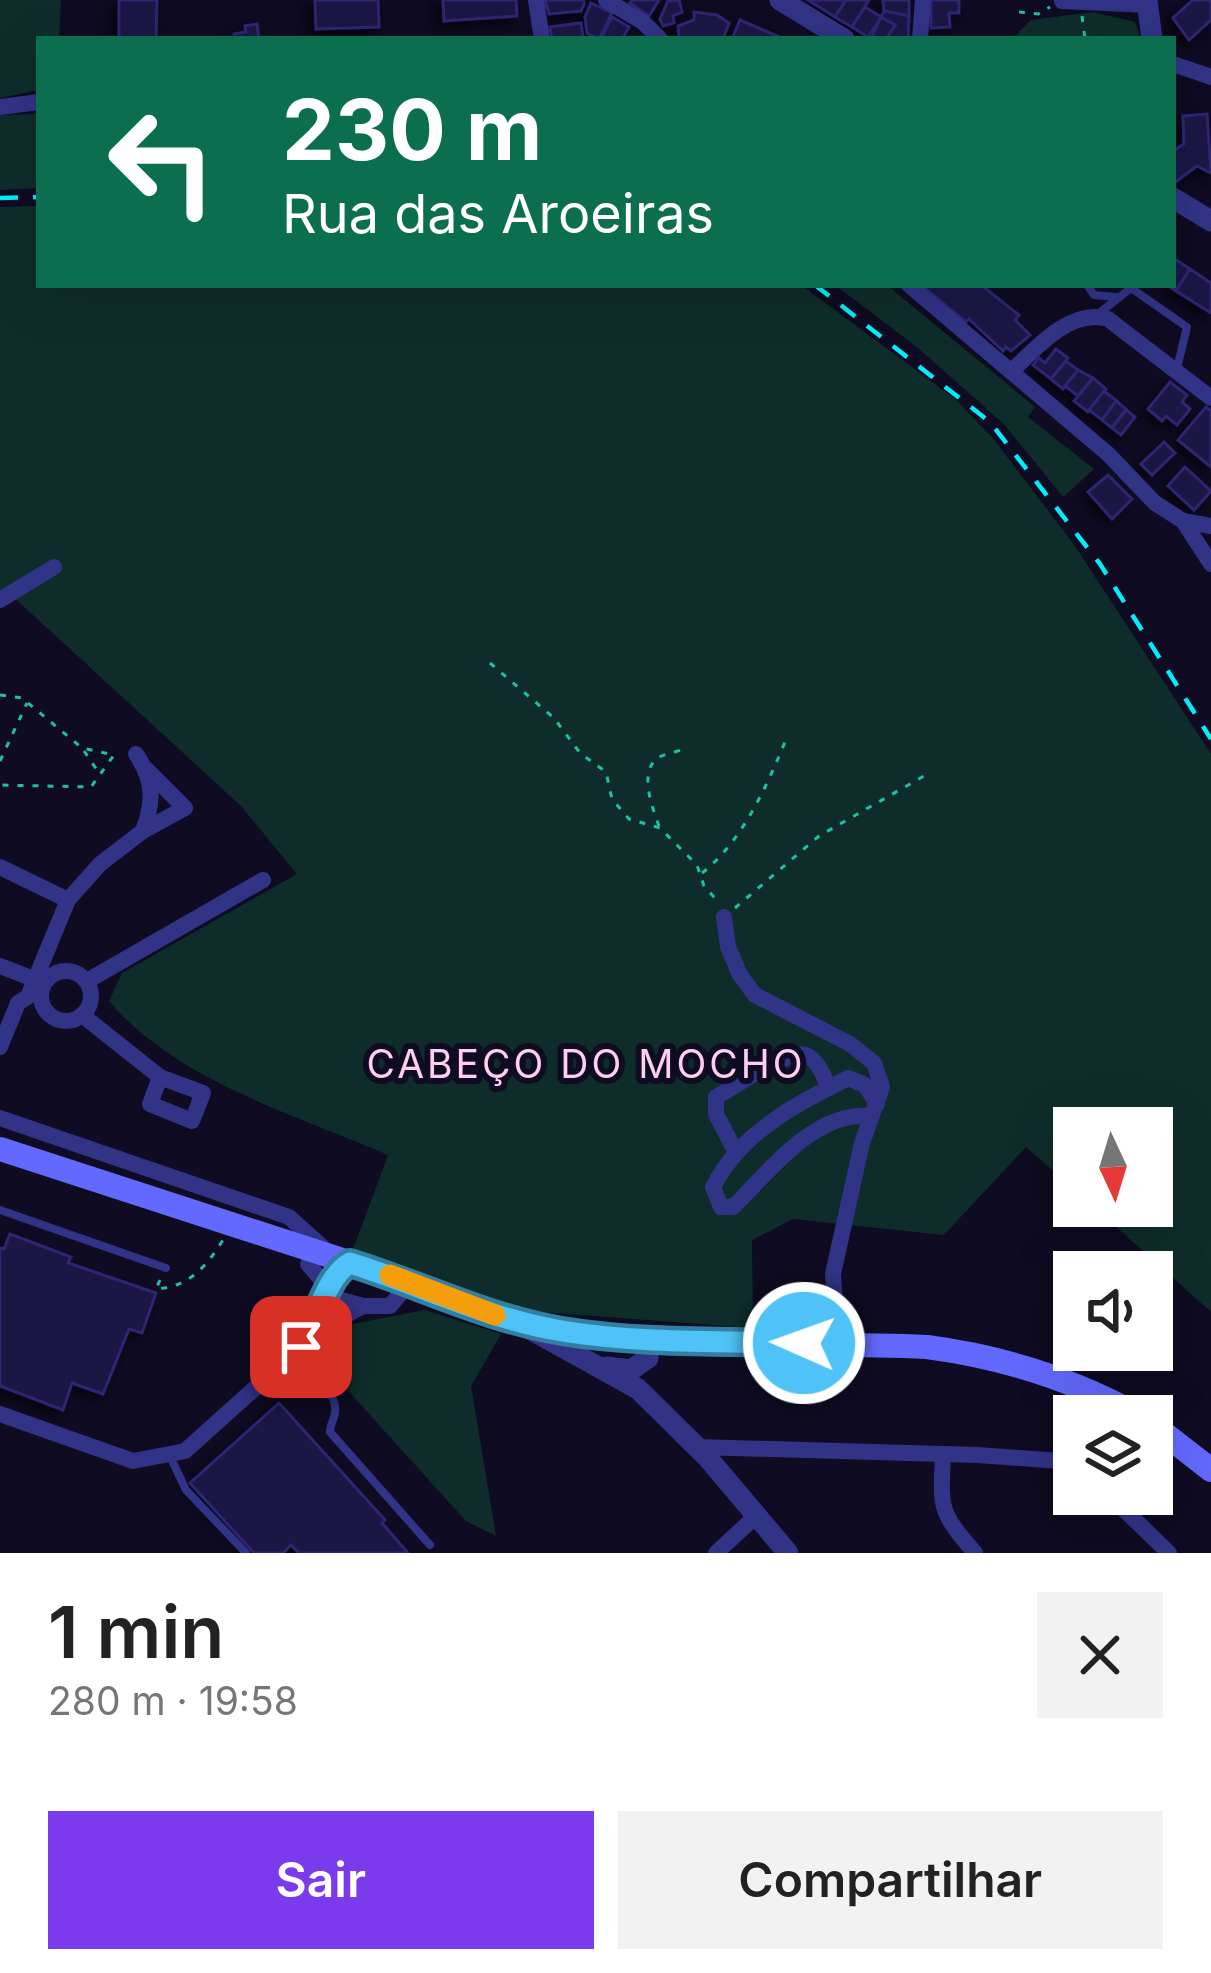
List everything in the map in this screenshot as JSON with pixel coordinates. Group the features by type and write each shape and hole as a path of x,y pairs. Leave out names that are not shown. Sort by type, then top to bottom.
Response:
{"main road":[{"path":"0,1149 335,1276 399,1286 512,1320 601,1335 927,1347 1018,1364 1096,1395"},
{"path":"0,1165 173,1214 335,1276"},
{"path":"1173,1440 1211,1470"}],"street":[{"path":"536,0 542,36"},
{"path":"606,0 657,36"},
{"path":"780,0 824,33"},
{"path":"920,36 923,0"},
{"path":"1063,1 1147,2 1152,36"},
{"path":"1176,65 1211,77"},
{"path":"0,107 36,102"},
{"path":"1176,200 1211,220"},
{"path":"913,288 1108,454 1155,503 1183,521 1211,526"},
{"path":"1011,372 1065,327 1096,315 1108,319 1211,398"},
{"path":"1183,521 1211,564"},
{"path":"0,600 55,568"},
{"path":"45,1011 37,986 68,900 100,864 142,831 185,808 140,761 152,788 142,831"},
{"path":"0,867 68,900"},
{"path":"87,981 263,880"},
{"path":"724,917 728,947 755,995 850,1044 874,1063 882,1087 842,1219 833,1274 838,1344"},
{"path":"0,966 37,986"},
{"path":"0,1047 5,1018 37,986 64,970 87,981 91,995 82,1015 62,1021 34,1010 5,1018"},
{"path":"82,1015 160,1077"},
{"path":"735,1150 716,1114 716,1097 792,1054 807,1055 830,1088"},
{"path":"848,1078 865,1084 873,1110 850,1114 817,1132 773,1164 733,1207 721,1207 712,1187 735,1150 777,1118 848,1078"},
{"path":"0,1118 289,1217 363,1306"},
{"path":"298,1349 335,1276"},
{"path":"0,1414 133,1461 185,1451 330,1324 363,1306 390,1306 399,1286"},
{"path":"512,1320 638,1389 698,1447 788,1553"},
{"path":"598,1365 589,1346 601,1335"},
{"path":"632,1337 648,1347 645,1384 662,1411"},
{"path":"598,1365 632,1370 657,1349 681,1340"},
{"path":"698,1447 1053,1461"},
{"path":"943,1456 940,1503 949,1523 976,1553"},
{"path":"1130,1515 1169,1553"},
{"path":"716,1553 756,1516"}],"lane":[{"path":"1090,288 1094,295 1119,297"},
{"path":"1096,315 1130,288"},
{"path":"1132,288 1187,327 1177,370"},
{"path":"0,1210 166,1268"},
{"path":"298,1349 333,1399 330,1432 430,1545"},
{"path":"170,1455 186,1490 246,1553"}],"path":[{"path":"1018,12 1038,14 1063,1"},
{"path":"1083,2 1085,36"},
{"path":"490,663 554,718 580,753 606,772 612,799 629,819 659,828 697,865 704,886 724,909 724,917"},
{"path":"0,695 27,703 82,748 100,774"},
{"path":"0,761 27,703"},
{"path":"700,874 723,857 772,773 787,736"},
{"path":"0,785 91,787 114,755 82,748"},
{"path":"659,828 648,794 652,767 656,760 684,749"},
{"path":"724,917 819,836 924,776"},
{"path":"166,1268 155,1288 174,1288 206,1268 227,1233"}],"green space":[{"path":"0,0 61,0 59,36 36,36 36,91 0,98"},
{"path":"1093,12 1135,22 1140,36 1015,36 1031,20"},
{"path":"36,114 36,188 0,190 0,115"},
{"path":"36,206 36,288 805,288 955,399 992,437 1073,543 1211,754 1211,1312 1173,1278 1173,1251 1143,1251 1116,1227 1173,1227 1173,1107 1053,1107 1053,1171 1026,1147 944,1235 793,1219 752,1240 753,1328 527,1311 352,1252 388,1155 202,1074 137,1029 109,1001 122,973 297,874 241,806 9,593 0,595 0,207"},
{"path":"839,288 891,288 1035,407 1028,417 1094,469 1063,497 1004,424 918,348"},
{"path":"425,1310 501,1334 471,1386 496,1536 466,1521 314,1353 347,1325"}],"building":[{"path":"119,0 157,0 156,36 119,36"},
{"path":"315,0 378,0 379,27 316,29"},
{"path":"443,0 516,0 517,16 444,21"},
{"path":"545,0 583,0 584,4 581,11 549,14"},
{"path":"632,0 659,0 649,16"},
{"path":"679,0 682,12 673,16 674,23 663,26 660,19 668,1"},
{"path":"808,0 846,0 835,17"},
{"path":"846,0 869,0 852,27 835,17"},
{"path":"883,0 909,0 909,16 884,11"},
{"path":"931,0 959,0 959,13 949,13 950,27 931,28"},
{"path":"1193,0 1211,0 1211,20 1189,40 1173,18"},
{"path":"591,3 612,13 600,36 587,33 585,17"},
{"path":"865,7 881,17 869,36 852,27"},
{"path":"884,11 909,16 908,36 888,36 895,25 881,17"},
{"path":"694,12 717,15 729,23 724,36 679,36 678,26 694,20"},
{"path":"612,17 629,27 624,36 602,36"},
{"path":"881,17 895,25 888,36 872,36"},
{"path":"740,20 777,36 733,36"},
{"path":"581,23 583,36 552,36 550,27"},
{"path":"257,24 259,36 234,36 246,32 245,26"},
{"path":"1207,114 1211,173 1197,166 1176,182 1176,149 1184,144 1183,116"},
{"path":"1176,260 1190,269 1176,291 1172,288 1176,288"},
{"path":"1190,269 1211,283 1211,313 1176,291"},
{"path":"925,288 985,288 1019,315 1015,320 1030,335 1011,351 1006,347 1003,351 969,319 966,322"},
{"path":"1056,349 1068,358 1051,379 1033,365 1039,358 1045,363"},
{"path":"1066,361 1078,370 1063,389 1051,379"},
{"path":"1078,370 1093,378 1078,396 1065,386"},
{"path":"1093,378 1106,389 1088,412 1074,401"},
{"path":"1170,382 1187,395 1182,402 1190,409 1177,425 1166,416 1162,421 1148,409"},
{"path":"1104,391 1117,401 1102,420 1089,410"},
{"path":"1116,401 1126,409 1112,428 1102,420"},
{"path":"1206,407 1211,411 1211,467 1178,440"},
{"path":"1126,410 1135,417 1121,435 1112,428"},
{"path":"1164,442 1175,453 1152,475 1141,464"},
{"path":"1185,467 1211,491 1194,510 1168,486"},
{"path":"1108,475 1132,499 1112,519 1088,492"},
{"path":"10,1234 71,1257 68,1263 156,1293 142,1333 129,1329 103,1394 72,1383 63,1410 0,1386 0,1248 4,1249"},
{"path":"279,1403 385,1520 382,1523 408,1553 299,1553 291,1545 283,1553 254,1553 190,1483"}],"railway":[{"path":"0,198 36,197"},
{"path":"819,288 990,422 1100,564 1211,739"}],"slow traffic":[{"path":"390,1275 495,1315"}],"district":[{"name":"CABEÇO DO MOCHO","path":"586,1063"}],"route":[{"path":"301,1347 327,1296 327,1286 338,1269 350,1263 459,1304 563,1331 668,1340 804,1343"}]}
